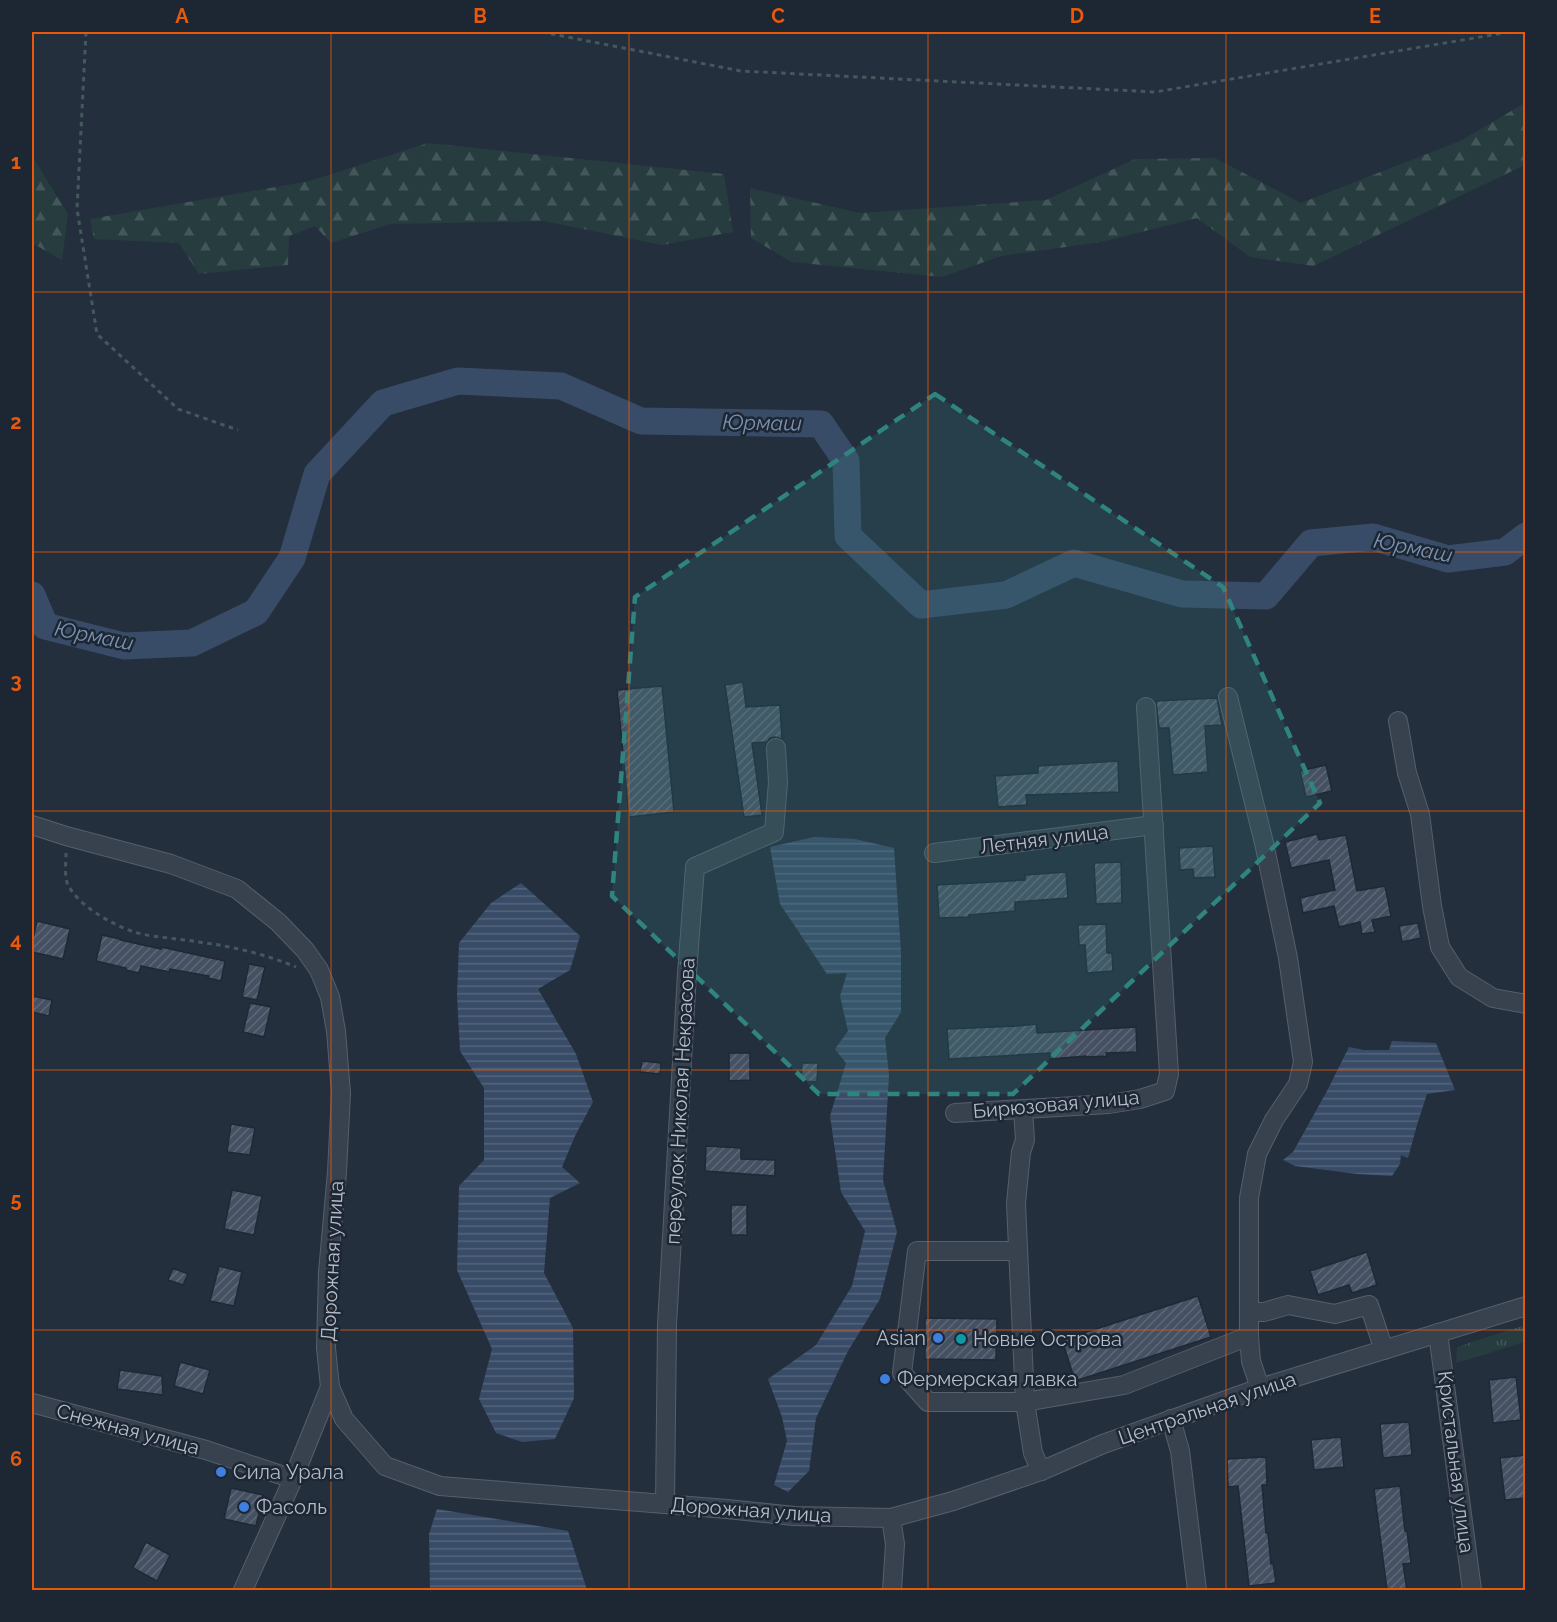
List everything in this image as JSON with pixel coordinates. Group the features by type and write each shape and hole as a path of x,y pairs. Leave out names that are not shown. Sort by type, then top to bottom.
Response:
{"street":[{"path":"1228,698 1264,843 1288,958 1303,1062 1298,1084 1274,1120 1257,1154 1249,1198 1249,1336 1251,1361 1260,1388"},
{"path":"1146,707 1154,825"},
{"path":"1398,721 1407,773 1420,814 1432,906 1440,947 1459,977 1493,998 1526,1004"},
{"name":"переулок Николая Некрасова","path":"665,1504 667,1325 695,867 774,832 778,782 776,748"},
{"name":"Дорожная улица","path":"32,825 171,864 237,889 278,922 305,950 319,970 330,997 336,1031 341,1093 328,1272 326,1348 330,1386 344,1419 385,1466 440,1486 794,1516 891,1518"},
{"name":"Летняя улица","path":"934,853 1154,825"},
{"name":"Бирюзовая улица","path":"955,1113 1108,1104 1140,1099 1166,1091 1169,1074 1154,825"},
{"path":"1023,1109 1025,1140 1021,1152 1016,1203 1017,1251 1025,1402 1033,1453 1041,1471"},
{"path":"1017,1251 916,1251 902,1373 928,1402 1025,1402 1124,1386 1249,1336"},
{"path":"1249,1312 1264,1312 1288,1305 1335,1314 1369,1305 1384,1350"},
{"name":"Центральная улица","path":"891,1518 953,1501 1041,1471 1103,1444 1260,1388 1526,1306"},
{"name":"Кристальная улица","path":"1438,1333 1472,1590"},
{"path":"243,1590 293,1479 330,1386"},
{"name":"Снежная улица","path":"32,1403 206,1450 293,1479"},
{"path":"1171,1419 1180,1451 1197,1590"},
{"path":"891,1518 895,1544 892,1590"}],"path":[{"path":"86,32 77,209 97,334 178,409 238,430"},
{"path":"542,32 741,71 1155,92 1510,32"},
{"path":"66,836 66,882 77,899 101,916 134,931 266,956 294,966 324,981"}],"highlighted area":[{"path":"935,394 1223,587 1320,803 1013,1094 819,1094 612,896 635,597"}],"green space":[{"path":"1525,103 1525,165 1313,266 1250,257 1197,218 1101,242 1001,256 942,277 792,262 751,238 750,188 860,213 1046,200 1135,159 1215,158 1301,203 1460,141"},
{"path":"428,143 724,174 733,232 662,245 544,221 390,224 331,243 315,226 289,236 288,265 199,274 179,243 94,239 90,219 310,181"},
{"path":"32,156 68,214 62,260 32,243"},
{"path":"1525,1325 1525,1342 1456,1363 1457,1347"}],"water":[{"path":"814,837 855,839 894,848 901,952 901,1012 885,1038 889,1075 883,1180 897,1232 880,1299 848,1351 816,1418 809,1471 788,1492 774,1485 787,1441 782,1417 768,1379 816,1345 852,1286 865,1231 841,1192 830,1116 846,1063 835,1049 848,1031 840,996 847,973 827,974 780,904 770,847"},
{"path":"521,883 580,936 570,970 538,989 576,1054 593,1102 562,1167 580,1183 550,1198 544,1273 573,1328 574,1398 555,1439 522,1442 496,1433 479,1399 492,1349 457,1270 459,1186 484,1160 484,1088 460,1051 457,995 459,943 491,903"},
{"path":"1392,1041 1436,1043 1455,1090 1427,1094 1408,1158 1401,1155 1400,1164 1392,1176 1295,1166 1283,1160 1293,1152 1349,1047 1364,1050 1389,1050"},
{"path":"437,1509 568,1531 587,1590 430,1590 429,1534"}],"building":[{"path":"743,682 746,707 780,705 782,739 775,737 770,738 767,742 752,743 762,815 744,817 725,685"},
{"path":"662,686 674,812 629,817 617,690"},
{"path":"1217,698 1222,725 1205,726 1208,772 1173,775 1169,728 1159,728 1156,701"},
{"path":"1118,761 1119,792 1026,795 1027,805 998,807 995,776 1038,773 1038,766"},
{"path":"1326,765 1332,791 1306,797 1300,771"},
{"path":"1317,834 1319,840 1346,835 1357,891 1385,886 1391,916 1372,920 1375,932 1362,934 1360,922 1339,927 1334,906 1303,913 1300,898 1335,890 1329,860 1291,868 1285,842"},
{"path":"1213,846 1215,877 1194,878 1193,869 1180,870 1179,848"},
{"path":"1121,862 1122,903 1096,904 1094,863"},
{"path":"1066,872 1068,898 1015,902 1015,911 939,918 937,885 1025,880 1025,875"},
{"path":"37,921 70,929 63,959 32,952"},
{"path":"1418,923 1421,938 1402,942 1399,926"},
{"path":"1106,924 1107,953 1112,953 1113,971 1087,973 1085,945 1079,945 1078,925"},
{"path":"102,935 225,961 221,981 208,978 209,976 170,969 169,972 141,966 139,973 96,961"},
{"path":"249,964 265,967 257,1000 242,997"},
{"path":"32,996 52,1000 49,1016 32,1012"},
{"path":"250,1003 271,1007 264,1037 243,1032"},
{"path":"1036,1024 1037,1033 1136,1027 1137,1052 1050,1059 1050,1053 949,1059 947,1029"},
{"path":"729,1053 750,1053 750,1080 729,1081"},
{"path":"642,1061 661,1063 660,1074 640,1072"},
{"path":"802,1063 818,1063 817,1082 801,1081"},
{"path":"231,1124 255,1128 250,1155 227,1152"},
{"path":"706,1146 741,1148 741,1159 775,1160 775,1176 705,1171"},
{"path":"232,1190 262,1196 254,1235 224,1229"},
{"path":"731,1205 747,1205 747,1235 731,1235"},
{"path":"1367,1252 1377,1285 1352,1293 1349,1285 1318,1295 1310,1271"},
{"path":"219,1266 242,1272 234,1306 210,1301"},
{"path":"173,1268 188,1274 183,1285 168,1280"},
{"path":"1198,1296 1211,1337 1075,1381 1062,1340"},
{"name":"Новые Острова","path":"925,1318 997,1319 996,1360 925,1359"},
{"path":"180,1362 210,1370 203,1394 174,1386"},
{"path":"120,1370 162,1376 163,1395 117,1389"},
{"path":"1516,1377 1521,1420 1493,1423 1489,1380"},
{"path":"1409,1422 1412,1455 1383,1458 1380,1424"},
{"path":"1341,1437 1344,1467 1314,1470 1311,1440"},
{"path":"1526,1455 1526,1498 1505,1500 1500,1458"},
{"path":"1266,1457 1267,1485 1262,1485 1266,1533 1268,1533 1271,1564 1273,1563 1276,1583 1249,1586 1238,1486 1228,1487 1227,1459"},
{"path":"1400,1486 1411,1563 1403,1564 1407,1590 1387,1590 1374,1489"},
{"name":"Фасоль","path":"231,1488 263,1495 256,1526 224,1519"},
{"path":"146,1542 170,1555 157,1581 133,1568"}],"waterway":[{"name":"Юрмаш","path":"32,595 45,626 124,646 192,643 256,612 292,558 317,474 383,403 458,381 561,386 641,421 821,424 846,461 848,536 921,605 1006,595 1074,563 1182,594 1266,596 1311,543 1373,537 1448,559 1505,552 1526,536"}],"place":[{"name":"Asian","path":"938,1338"},
{"name":"Новые Острова","path":"961,1339"},
{"name":"Фермерская лавка","path":"885,1379"},
{"name":"Сила Урала","path":"221,1472"},
{"name":"Фасоль","path":"244,1507"}]}
